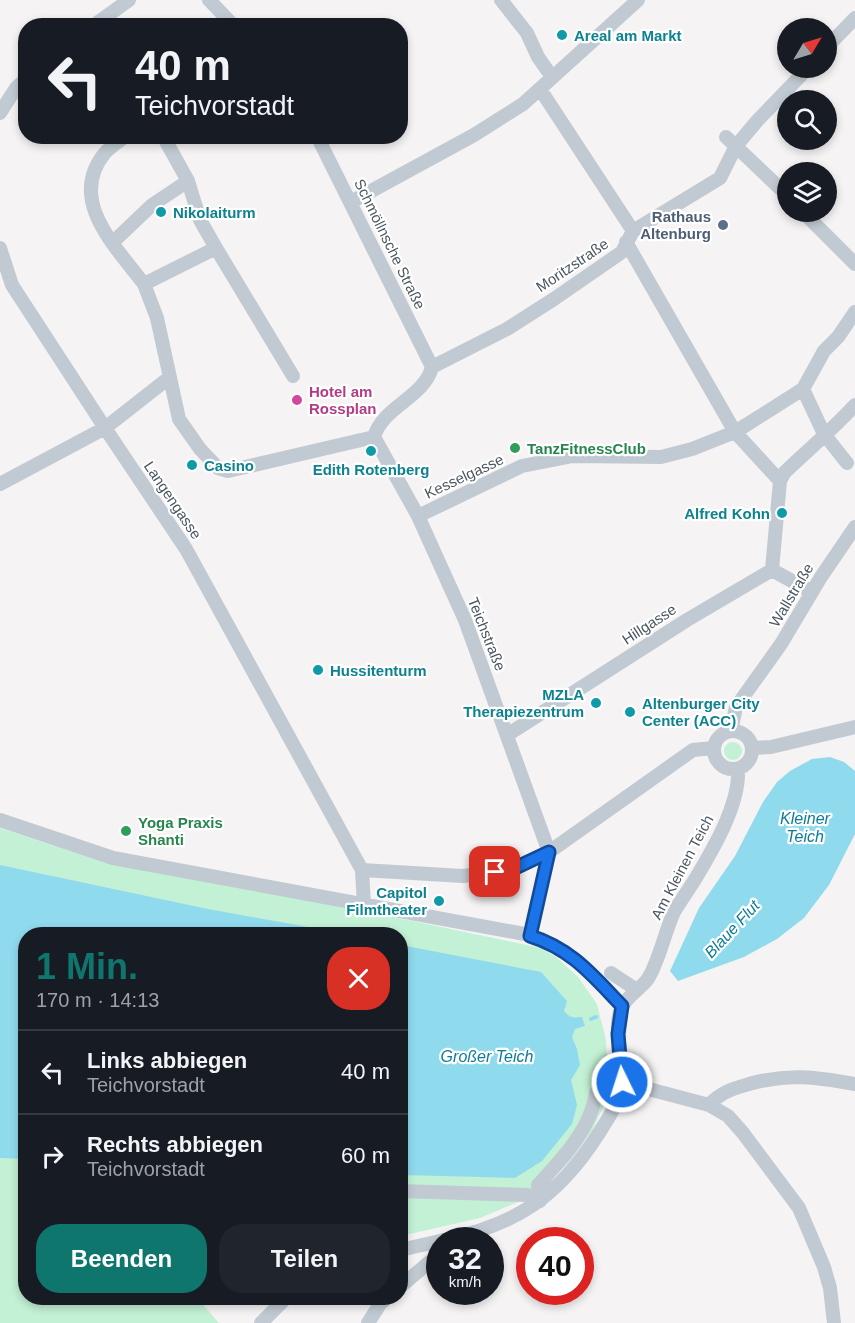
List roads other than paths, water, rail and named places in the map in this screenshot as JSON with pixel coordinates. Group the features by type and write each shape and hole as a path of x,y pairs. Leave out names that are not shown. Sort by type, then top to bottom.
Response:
{"street":[{"path":"104,18 129,0"},
{"path":"209,0 226,18"},
{"path":"501,0 527,33 538,57 552,77"},
{"path":"351,202 474,135 523,104 623,5 638,0"},
{"path":"837,37 855,18"},
{"path":"777,186 731,142 757,121 798,78"},
{"path":"0,113 18,86"},
{"path":"540,89 630,237 735,432 780,481"},
{"name":"Moritzstraße","path":"432,367 507,328 622,252 630,237 669,208 720,178 731,142"},
{"path":"117,144 104,155 91,184 91,198 96,216 112,243 144,284 157,318 179,419 218,468 228,471 374,437 376,428 383,418 429,378 432,367"},
{"path":"167,144 188,181 200,220 293,376"},
{"name":"Schmöllnsche Straße","path":"320,144 432,367"},
{"path":"112,243 152,205 188,181"},
{"path":"813,222 855,264"},
{"name":"Langengasse","path":"0,248 12,285 186,549 362,870"},
{"path":"144,284 216,248"},
{"path":"847,463 824,434 803,389 824,351 838,337 855,312"},
{"path":"0,484 105,428 170,377"},
{"name":"Kesselgasse","path":"418,516 522,466 573,456 661,457 692,449 735,432 803,389"},
{"path":"812,592 772,570 780,481 784,473 855,405"},
{"name":"Teichstraße","path":"374,437 418,516 465,620 549,852"},
{"name":"Wallstraße","path":"732,731 736,707 781,644 855,527"},
{"name":"Hillgasse","path":"507,735 687,620 772,570"},
{"path":"738,768 732,769 722,765 715,756 714,748 721,737 732,731 747,737 752,748 771,747 855,728"},
{"path":"364,905 362,870 463,876 511,870 549,852 693,750 714,748"},
{"name":"Am Kleinen Teich","path":"622,1006 647,980 675,911 715,845 739,783 738,768 750,758 752,748"},
{"path":"0,820 113,858 530,936 558,946 577,960 622,1006 618,1034 622,1082 618,1102 586,1154 566,1179 540,1201 494,1227"},
{"path":"530,936 549,852"},
{"path":"611,973 637,990"},
{"path":"709,1105 725,1091 784,1076 820,1078 855,1084"},
{"path":"622,1082 709,1105 728,1116 743,1133 800,1208 824,1267 830,1288 834,1323"},
{"path":"540,1201 538,1185 561,1160 588,1121 594,1107 596,1093"},
{"path":"408,1191 528,1195 540,1201"},
{"path":"408,1248 426,1244"},
{"path":"408,1280 426,1265"},
{"path":"267,1320 280,1305"},
{"path":"368,1323 379,1305"}],"water":[{"name":"Kleiner Teich","path":"830,757 844,762 855,771 855,834 829,885 804,918 777,939 744,957 678,981 670,971 699,908 735,856 763,802 777,782 790,771 812,759"},
{"path":"0,865 208,909 308,927 18,927 18,1159 0,1158"},
{"name":"Großer Teich","path":"408,946 541,972 567,1001 564,1011 572,1017 582,1017 585,1026 575,1029 572,1037 580,1065 571,1080 577,1105 572,1124 542,1161 515,1178 408,1175"}],"waterway":[{"name":"Blaue Flut","path":"591,1019 596,1017"}],"place":[{"name":"Areal am Markt","path":"562,35"},
{"name":"Nikolaiturm","path":"161,212"},
{"name":"Rathaus Altenburg","path":"723,225"},
{"name":"Hotel am Rossplan","path":"297,400"},
{"name":"TanzFitnessClub","path":"515,448"},
{"name":"Edith Rotenberg","path":"371,451"},
{"name":"Casino","path":"192,465"},
{"name":"Alfred Kohn","path":"782,513"},
{"name":"Hussitenturm","path":"318,670"},
{"name":"MZLA Therapiezentrum","path":"596,703"},
{"name":"Altenburger City Center (ACC)","path":"630,712"},
{"name":"Yoga Praxis Shanti","path":"126,831"},
{"name":"Capitol Filmtheater","path":"439,901"}]}
